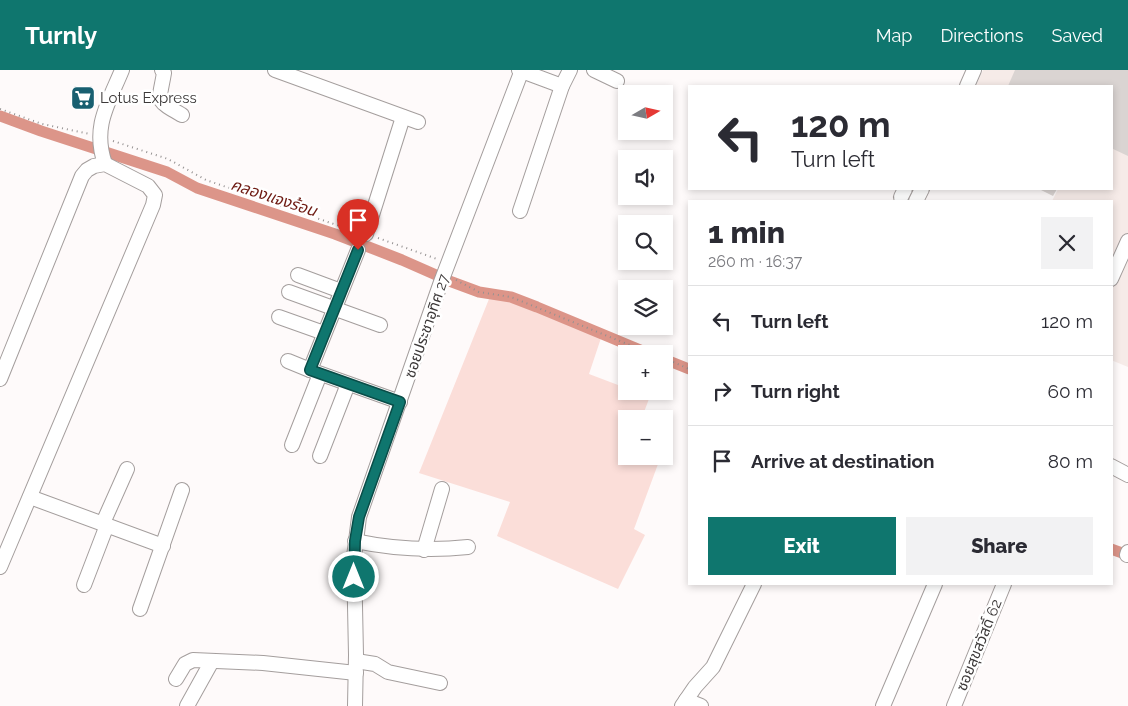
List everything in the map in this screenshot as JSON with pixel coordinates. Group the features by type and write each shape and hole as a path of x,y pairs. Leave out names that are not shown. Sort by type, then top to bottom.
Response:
{"street":[{"path":"0,567 153,205 155,195 148,186 104,161 100,146 99,136 103,117 122,70"},
{"path":"162,70 164,73 159,94 160,100 163,104 182,115"},
{"path":"275,70 418,122"},
{"path":"521,70 562,86"},
{"name":"ซอยประชาอุทิศ 27","path":"355,706 354,557 359,517 445,273 521,70"},
{"path":"520,212 562,86 570,70"},
{"path":"594,70 617,81"},
{"path":"966,85 974,70"},
{"path":"366,234 403,117"},
{"path":"0,379 82,176 87,170 104,161"},
{"path":"1113,275 1128,241"},
{"path":"292,445 315,372 324,334 358,250"},
{"path":"298,275 341,291"},
{"path":"289,292 380,325"},
{"path":"279,317 324,334"},
{"path":"288,362 400,402"},
{"path":"320,456 348,384"},
{"path":"1113,467 1128,475"},
{"path":"84,585 105,524 127,469"},
{"path":"140,609 182,490"},
{"path":"424,550 442,490"},
{"path":"30,497 163,546"},
{"path":"355,541 424,550 468,547"},
{"path":"701,706 684,703 713,667 754,585"},
{"path":"883,706 934,585"},
{"name":"ซอยสุขสวัสดิ์ 62","path":"958,705 1004,585"},
{"path":"176,679 184,664 193,660 356,667 375,664 388,672 440,683"},
{"path":"187,706 212,661"}],"path":[{"path":"0,109 42,124 99,136 168,159 206,180 366,234 479,292 510,298 629,345"},
{"path":"673,362 688,369"}],"shaded area":[{"path":"983,70 1128,70 1128,367 1113,361 1113,200 1052,200 1058,190 1113,190 1113,85 976,85"},
{"path":"498,297 524,304 601,338 589,374 618,385 618,400 649,400 645,410 618,410 618,465 658,465 634,529 645,535 618,589 497,536 510,502 419,473 489,299"}],"building":[{"path":"1015,70 1128,70 1128,156 1113,149 1113,85 1008,85"},
{"path":"1041,190 1056,190 1053,196"}],"waterway":[{"name":"คลองแจงร้อน","path":"0,116 167,172 197,188 335,234 479,292 511,297 628,345"},
{"name":"คลองแจงร้อน","path":"673,363 688,369"},
{"name":"คลองแจงร้อน","path":"1113,550 1128,555"}],"place":[{"name":"Lotus Express","path":"83,98"}],"route":[{"path":"354,577 355,541 359,517 400,402 310,370 358,250"}]}
